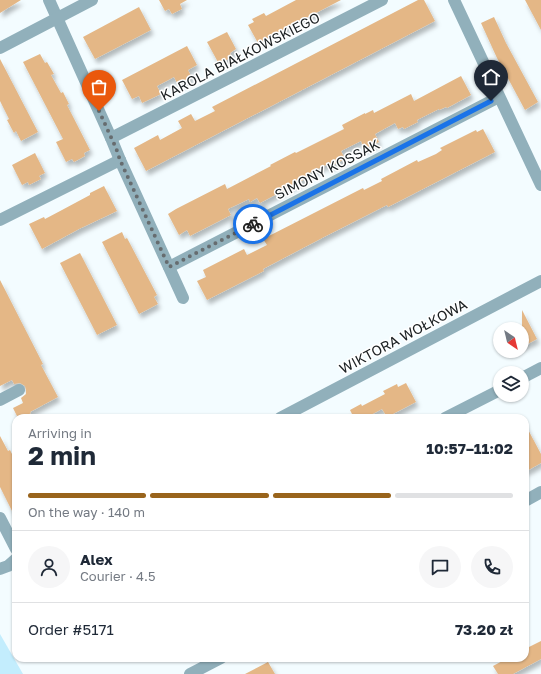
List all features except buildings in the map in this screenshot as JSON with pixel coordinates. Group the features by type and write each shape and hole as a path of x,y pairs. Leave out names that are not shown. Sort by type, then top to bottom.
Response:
{"street":[{"path":"49,0 183,298"},
{"path":"0,48 92,0"},
{"name":"KAROLA BIAŁKOWSKIEGO","path":"111,138 382,0"},
{"path":"454,0 541,185"},
{"name":"SIMONY KOSSAK","path":"169,267 499,97"},
{"path":"0,220 120,160"},
{"name":"WIKTORA WOŁKOWA","path":"288,414 541,281"},
{"path":"529,374 541,368"},
{"path":"0,400 19,390"},
{"path":"453,414 493,394"},
{"path":"529,499 541,492"},
{"path":"0,518 12,541"},
{"path":"0,569 12,562"},
{"path":"190,674 213,662"}],"shaded area":[{"path":"0,634 12,655 12,662 16,662 23,674 0,674"}],"way so far":[{"path":"99,111 169,267 253,224"}],"route":[{"path":"253,224 491,101"}]}
